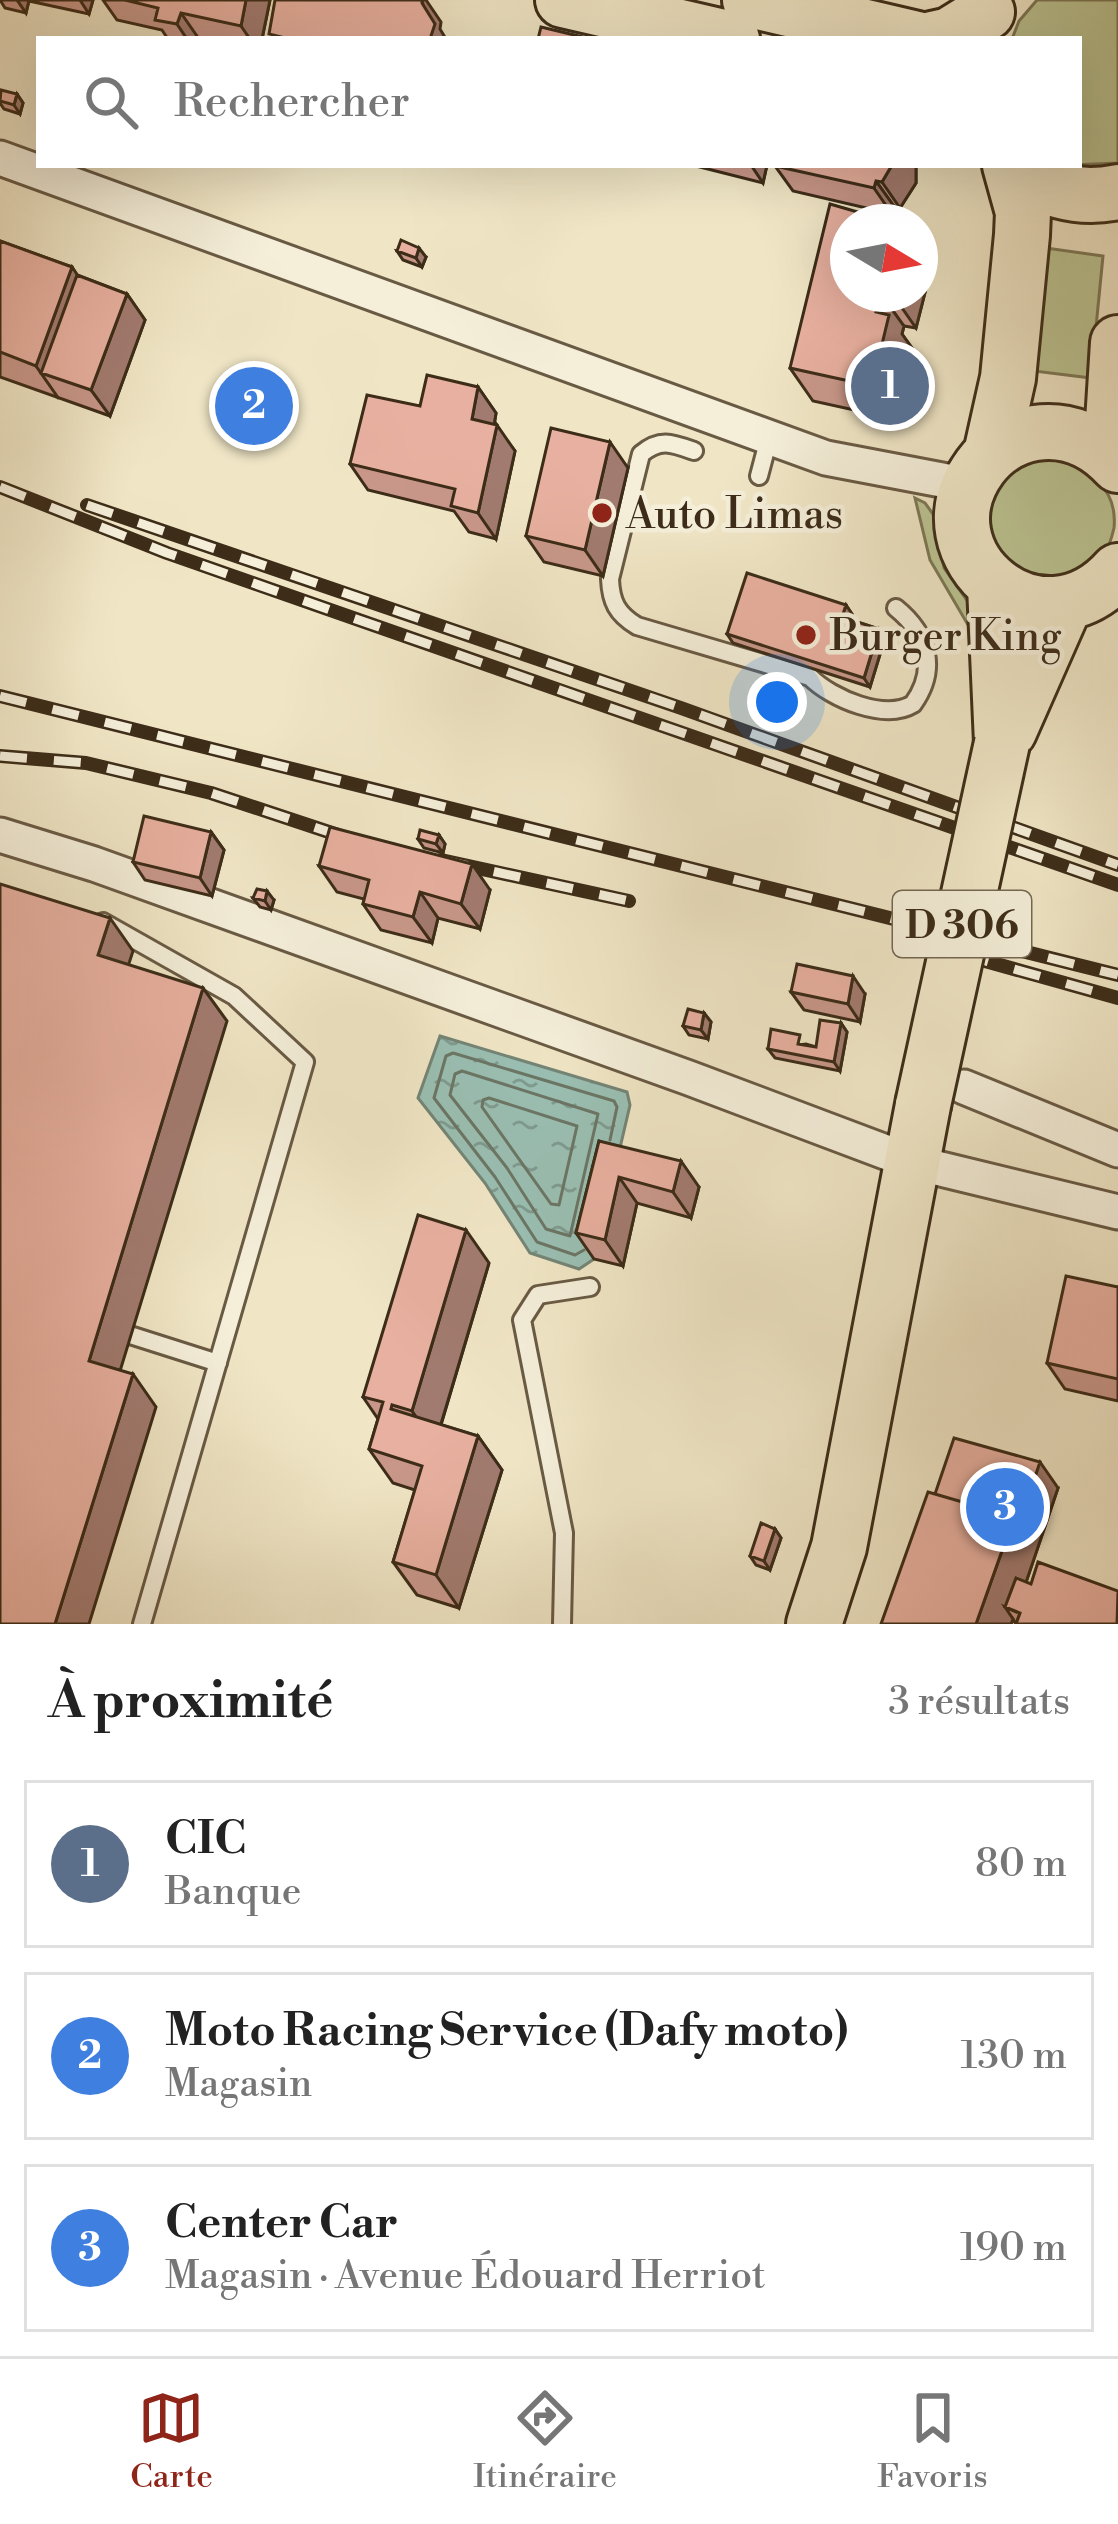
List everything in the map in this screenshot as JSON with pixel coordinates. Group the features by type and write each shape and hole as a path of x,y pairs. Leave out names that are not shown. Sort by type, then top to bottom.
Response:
{"main road":[{"path":"563,0 719,36"},
{"path":"750,0 904,36"},
{"path":"946,36 986,17"},
{"path":"1011,168 1023,212 1008,378 963,516 966,543 977,567 995,586 1025,602 1065,604 1097,591 1117,572"},
{"path":"1015,168 1052,190 1077,195 1118,192"},
{"path":"1118,343 1112,438 1118,463"},
{"path":"979,470 1028,434 1048,432 1086,440 1118,463"},
{"name":"D 306","path":"814,1624 839,1547 912,1162 944,1096 1002,743 995,586"},
{"name":"D 306","path":"1002,743 1065,604"},
{"name":"D 306","path":"778,1624 856,1450"}],"street":[{"path":"0,158 826,458 979,470"},
{"path":"0,835 94,864 912,1162 1118,1212"},
{"path":"944,1096 1118,1150"}],"lane":[{"path":"759,476 769,438"},
{"path":"694,451 664,441 641,454 610,579 610,595 623,618 810,677 824,691 890,713 914,704 929,666 920,634 896,608"},
{"path":"94,917 234,996 305,1062 142,1624"},
{"path":"562,1624 564,1533 522,1320 538,1294 590,1287"},
{"path":"130,1335 218,1363"}],"green space":[{"path":"1037,0 1118,0 1118,163 1082,165 1082,36 1013,36"},
{"path":"1046,248 1103,256 1091,378 1034,371"},
{"path":"1059,455 1106,491 1114,514 1110,542 1100,559 1072,580 1012,573 986,531 987,512 1003,475 1027,459"},
{"path":"915,498 933,514 944,568 978,616 978,642 930,560"}],"water":[{"path":"440,1036 627,1092 630,1105 594,1259 579,1269 530,1253 485,1183 418,1098"}],"building":[{"path":"125,0 246,0 241,26 181,13 177,24 155,20 158,8"},
{"path":"275,0 422,0 435,24 431,36 269,34"},
{"path":"541,27 578,36 539,36"},
{"path":"1,90 17,94 14,105 0,101"},
{"path":"784,168 890,168 874,188"},
{"path":"830,204 830,312 889,315 872,386 790,368"},
{"path":"401,240 419,248 416,258 397,251"},
{"path":"0,241 72,267 36,366 0,352"},
{"path":"77,275 127,294 91,390 41,373"},
{"path":"427,375 478,387 472,419 497,425 478,513 451,506 455,489 350,464 367,395 420,406"},
{"path":"551,428 610,442 585,550 526,536"},
{"path":"747,573 846,605 842,617 879,629 864,678 727,634"},
{"path":"144,816 211,832 200,878 133,862"},
{"path":"330,827 472,864 461,904 420,892 413,917 363,904 369,880 319,866"},
{"path":"420,830 439,835 436,844 418,839"},
{"path":"0,884 110,918 98,955 203,988 89,1361 133,1374 55,1624 0,1624"},
{"path":"257,889 267,891 265,901 253,898"},
{"path":"797,964 853,976 848,1004 791,992"},
{"path":"688,1009 704,1013 701,1030 683,1026"},
{"path":"820,1020 841,1023 834,1062 768,1049 771,1029 800,1035 798,1044 816,1047"},
{"path":"599,1141 681,1161 673,1192 619,1177 605,1240 576,1233"},
{"path":"418,1215 466,1230 412,1411 392,1405 391,1409 478,1436 436,1575 393,1562 422,1466 369,1449 383,1402 363,1397"},
{"path":"1066,1276 1118,1287 1118,1379 1047,1363"},
{"path":"954,1438 1040,1462 1019,1525 1014,1517 935,1494"},
{"path":"928,1492 1014,1517 976,1624 881,1624"},
{"path":"761,1523 775,1529 764,1561 750,1556"},
{"path":"1038,1562 1118,1591 1117,1624 1016,1624 1020,1613 1005,1607 1016,1578 1031,1584"}],"railway":[{"path":"0,487 167,553 1118,885"},
{"path":"87,505 681,708 1118,865"},
{"path":"0,696 1118,975"},
{"path":"0,756 86,763 211,793 359,842"},
{"path":"441,860 629,901"},
{"path":"910,940 1118,998"}],"place":[{"name":"CIC","path":"890,386"},
{"name":"Moto Racing Service (Dafy moto)","path":"254,406"},
{"name":"Auto Limas","path":"602,513"},
{"name":"Burger King","path":"806,635"},
{"name":"Center Car","path":"1005,1507"}]}
